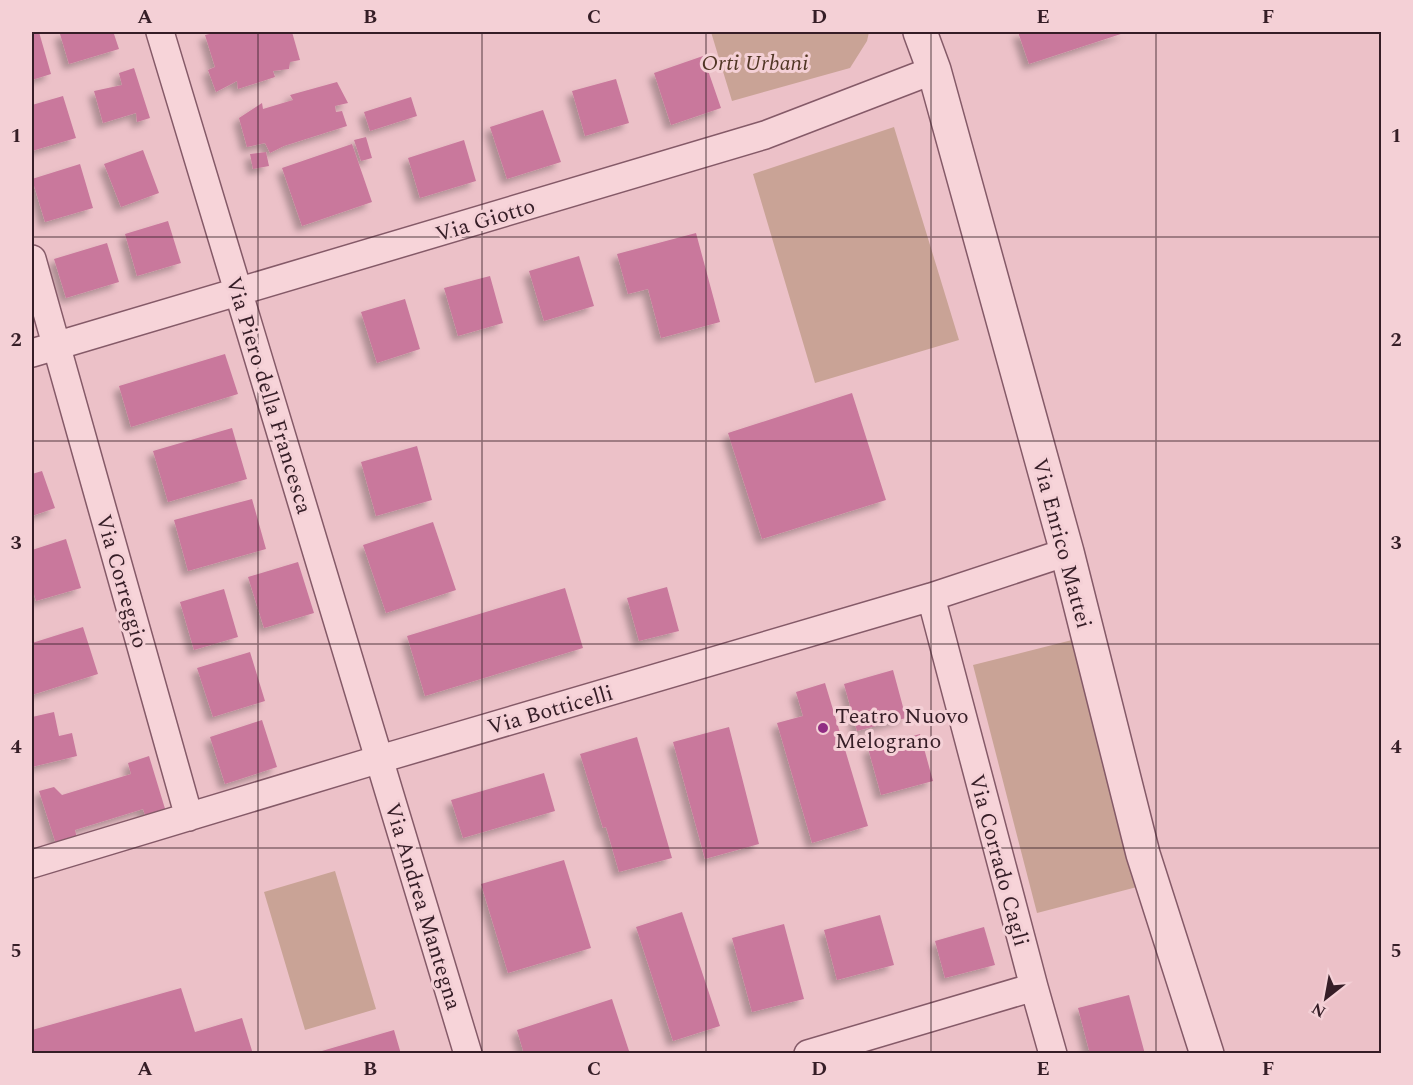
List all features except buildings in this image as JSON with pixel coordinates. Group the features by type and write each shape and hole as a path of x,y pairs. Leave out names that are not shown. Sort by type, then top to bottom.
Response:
{"street":[{"name":"Via Piero della Francesca","path":"160,32 380,759"},
{"name":"Via Enrico Mattei","path":"920,32 934,70 1067,552 1143,854 1207,1053"},
{"name":"Via Giotto","path":"44,350 765,135 934,70"},
{"name":"Via Correggio","path":"32,259 44,350 189,816"},
{"name":"Via Botticelli","path":"32,864 931,597 1067,552"},
{"name":"Via Corrado Cagli","path":"931,597 1053,1053"},
{"name":"Via Andrea Mantegna","path":"380,759 468,1053"},
{"path":"808,1053 1034,987"}],"green space":[{"name":"Orti Urbani","path":"711,32 869,32 867,41 850,68 732,101"},
{"path":"894,127 959,340 815,383 753,174"},
{"path":"1072,640 1137,887 1037,913 973,665"},
{"path":"335,871 376,1009 305,1030 264,892"}],"place":[{"name":"Teatro Nuovo Melograno","path":"823,728"}]}
